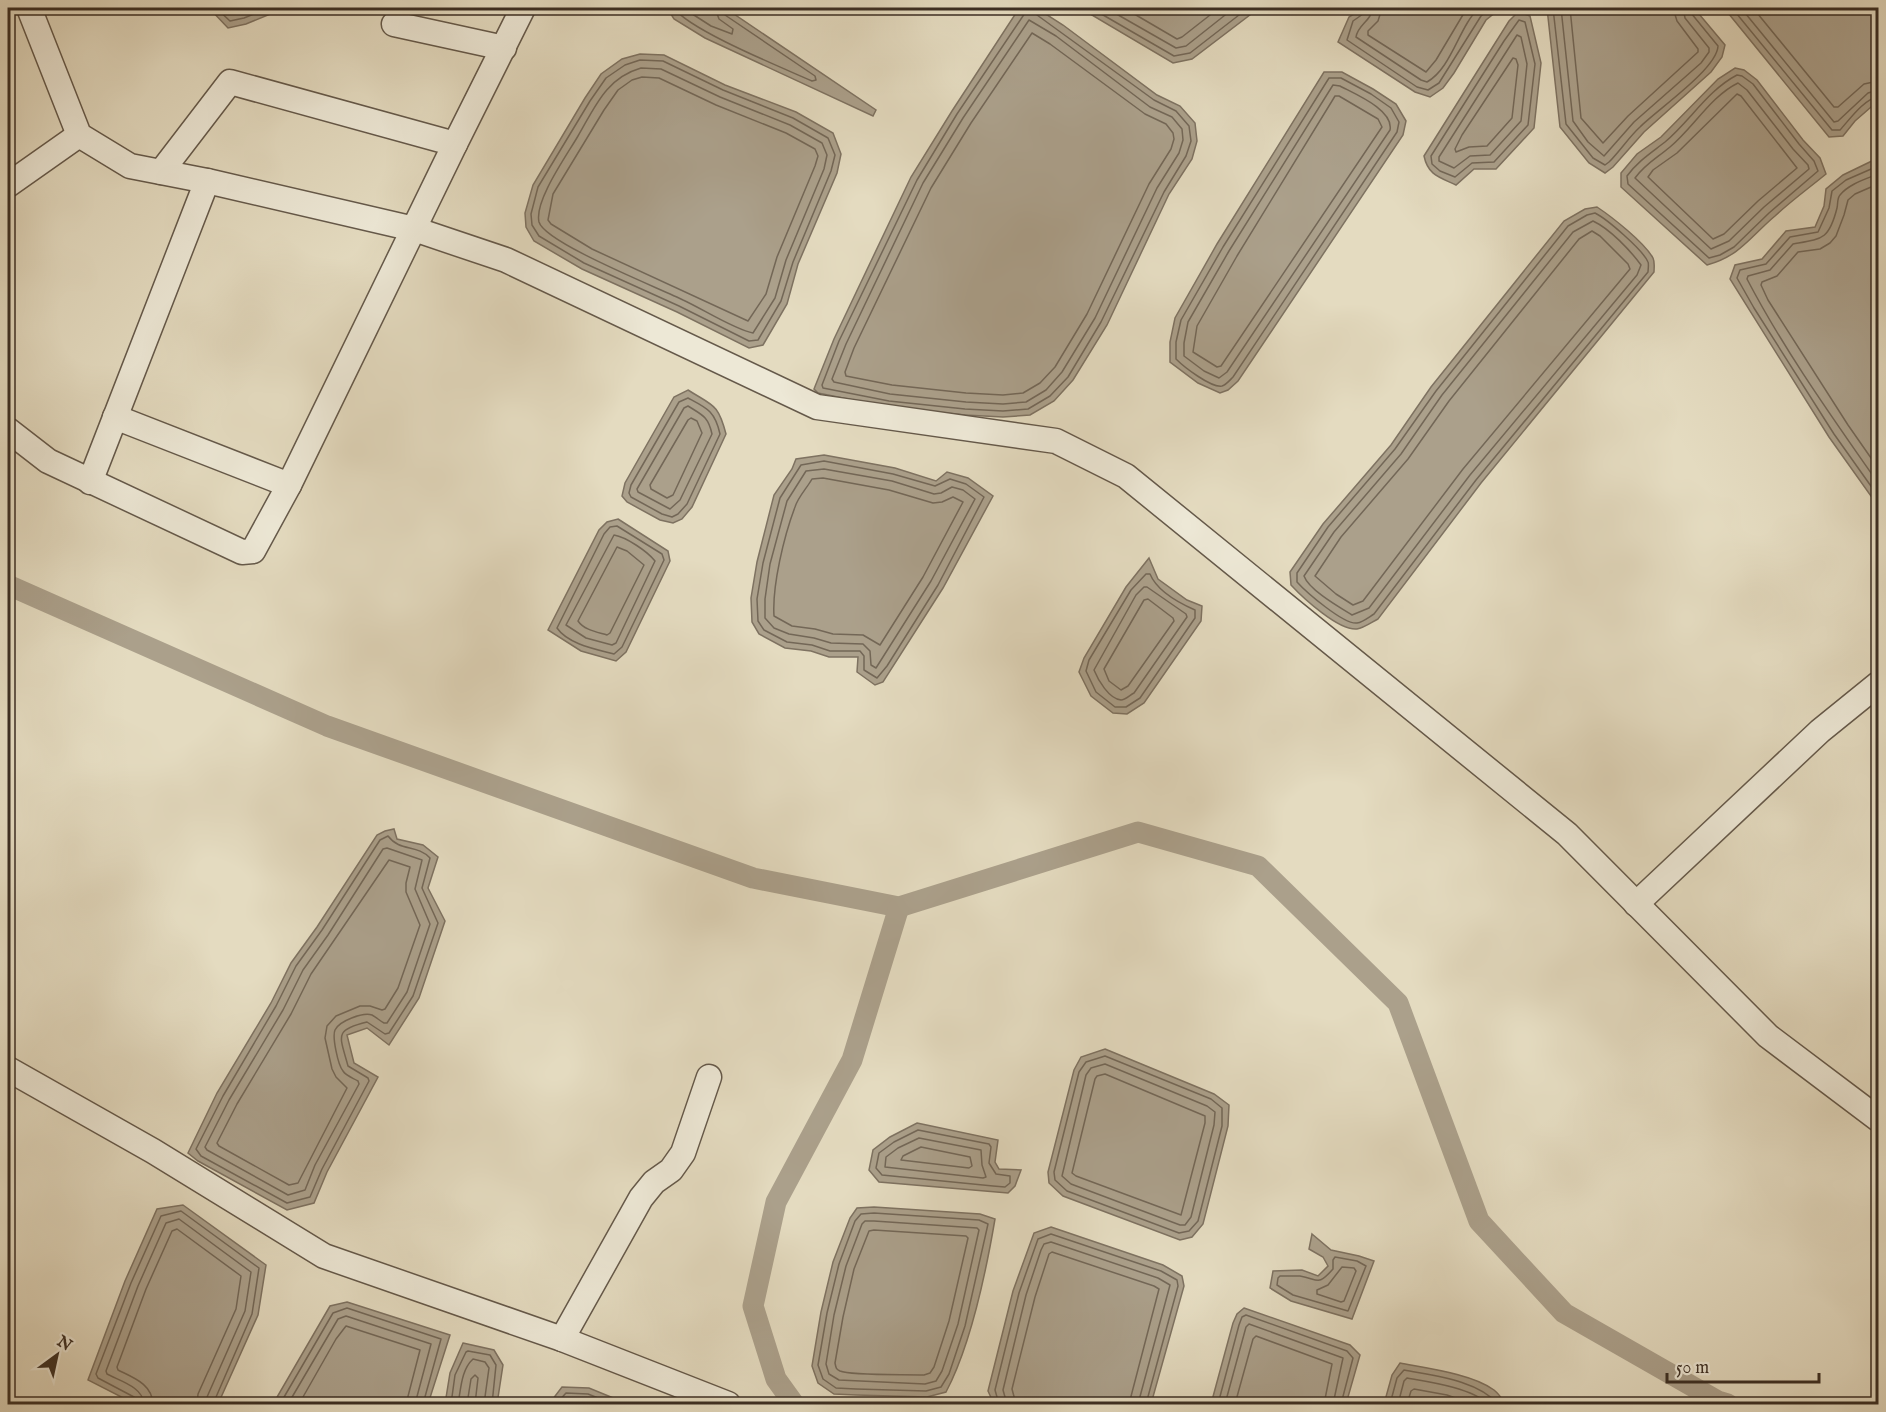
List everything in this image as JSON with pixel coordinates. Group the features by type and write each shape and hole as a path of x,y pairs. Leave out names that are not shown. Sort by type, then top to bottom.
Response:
{"street":[{"path":"29,8 79,135 130,166 207,181 414,229 506,260 817,407 1056,441 1126,476 1567,834 1768,1036 1878,1119"},
{"path":"8,430 48,461 90,482 242,552 253,551 260,542 289,485 523,8"},
{"path":"394,24 504,48"},
{"path":"161,172 230,81 455,144"},
{"path":"8,185 79,135"},
{"path":"90,482 207,181"},
{"path":"115,417 289,485"},
{"path":"1636,904 1820,731 1878,684"},
{"path":"8,1069 153,1151 324,1256 562,1339 728,1404"},
{"path":"562,1339 640,1197 654,1182 671,1170 683,1153 709,1077"}],"water":[{"path":"209,8 285,8 246,24 228,28"},
{"path":"667,8 725,8 876,110 873,116 705,38 674,19"},
{"path":"1023,8 1038,9 1063,25 1157,95 1180,106 1195,123 1197,141 1192,159 1169,194 1107,325 1073,380 1054,401 1030,415 1003,417 965,415 888,407 818,393 814,389 834,339 911,177 1016,13"},
{"path":"1080,8 1259,8 1192,59 1173,63"},
{"path":"1363,8 1501,8 1486,20 1443,88 1430,97 1415,92 1338,42 1349,17"},
{"path":"1547,8 1694,8 1725,45 1722,57 1711,72 1644,132 1605,173 1589,163 1560,127"},
{"path":"1724,8 1878,8 1878,101 1855,121 1843,136 1829,137"},
{"path":"1518,12 1530,16 1541,63 1534,128 1496,169 1474,169 1456,185 1431,171 1424,156 1509,21"},
{"path":"640,54 664,55 725,85 796,112 833,133 841,154 837,173 798,264 787,304 763,345 749,348 582,269 534,241 526,227 525,213 533,185 585,98 601,74 622,59"},
{"path":"1735,68 1744,70 1757,80 1803,140 1820,158 1826,174 1787,205 1744,245 1728,256 1707,265 1621,187 1621,173 1637,154 1661,137 1718,79"},
{"path":"1324,72 1342,72 1396,104 1406,121 1403,135 1238,381 1228,390 1220,393 1198,383 1170,362 1170,342 1175,318 1217,244"},
{"path":"1878,158 1878,506 1829,437 1730,279 1735,265 1762,259 1786,231 1815,227 1824,206 1826,189 1843,175"},
{"path":"1597,207 1643,245 1653,258 1654,272 1481,483 1378,619 1357,629 1341,625 1331,619 1291,585 1290,572 1323,524 1391,445 1431,387 1564,221 1585,209"},
{"path":"688,390 713,406 720,416 726,434 692,507 682,519 673,523 660,520 627,502 622,496 625,483 674,397"},
{"path":"824,455 895,468 936,481 947,472 968,478 993,496 943,588 883,682 875,685 857,672 858,657 829,657 811,651 785,648 759,634 752,622 751,598 757,562 774,495 792,469 796,459"},
{"path":"618,519 668,551 670,561 626,652 616,661 581,651 548,630 599,530 607,522"},
{"path":"1149,558 1158,579 1187,600 1202,606 1201,621 1144,703 1127,714 1113,713 1091,696 1079,672 1084,658 1126,587"},
{"path":"394,829 397,839 423,845 438,857 428,888 445,921 419,998 389,1045 367,1028 347,1035 354,1063 378,1077 327,1172 314,1203 287,1210 198,1161 188,1153 217,1093 271,1003 291,963 377,835"},
{"path":"1105,1049 1214,1094 1229,1105 1228,1126 1203,1224 1192,1237 1180,1240 1063,1196 1049,1183 1048,1172 1074,1070 1081,1057"},
{"path":"917,1123 998,1140 995,1162 999,1169 1021,1170 1015,1186 1008,1193 879,1182 869,1170 873,1150 890,1137"},
{"path":"183,1205 266,1265 258,1315 218,1404 135,1404 88,1380 125,1281 157,1209"},
{"path":"874,1207 980,1214 995,1219 970,1331 946,1392 927,1397 834,1394 818,1383 812,1366 821,1312 833,1262 850,1218 857,1208"},
{"path":"1051,1227 1163,1265 1182,1276 1184,1286 1151,1404 994,1404 988,1391 1013,1291 1034,1233"},
{"path":"1312,1234 1331,1250 1374,1261 1352,1319 1291,1301 1270,1288 1273,1271 1302,1270 1318,1276 1328,1266 1323,1257 1309,1249"},
{"path":"347,1302 450,1335 428,1404 273,1404 330,1306"},
{"path":"1244,1308 1350,1345 1360,1355 1346,1404 1211,1404 1233,1323 1237,1314"},
{"path":"463,1343 494,1350 503,1365 497,1404 445,1404 450,1373"},
{"path":"1400,1363 1449,1372 1485,1384 1494,1390 1506,1404 1384,1404 1392,1375"},
{"path":"562,1387 589,1388 628,1404 549,1404"}],"waterway":[{"path":"8,585 327,726 753,878 899,907 1138,832 1258,866 1398,1003 1479,1221 1564,1313 1718,1401 1728,1404"},
{"path":"794,1404 776,1379 753,1306 776,1202 852,1060 899,907"}]}
